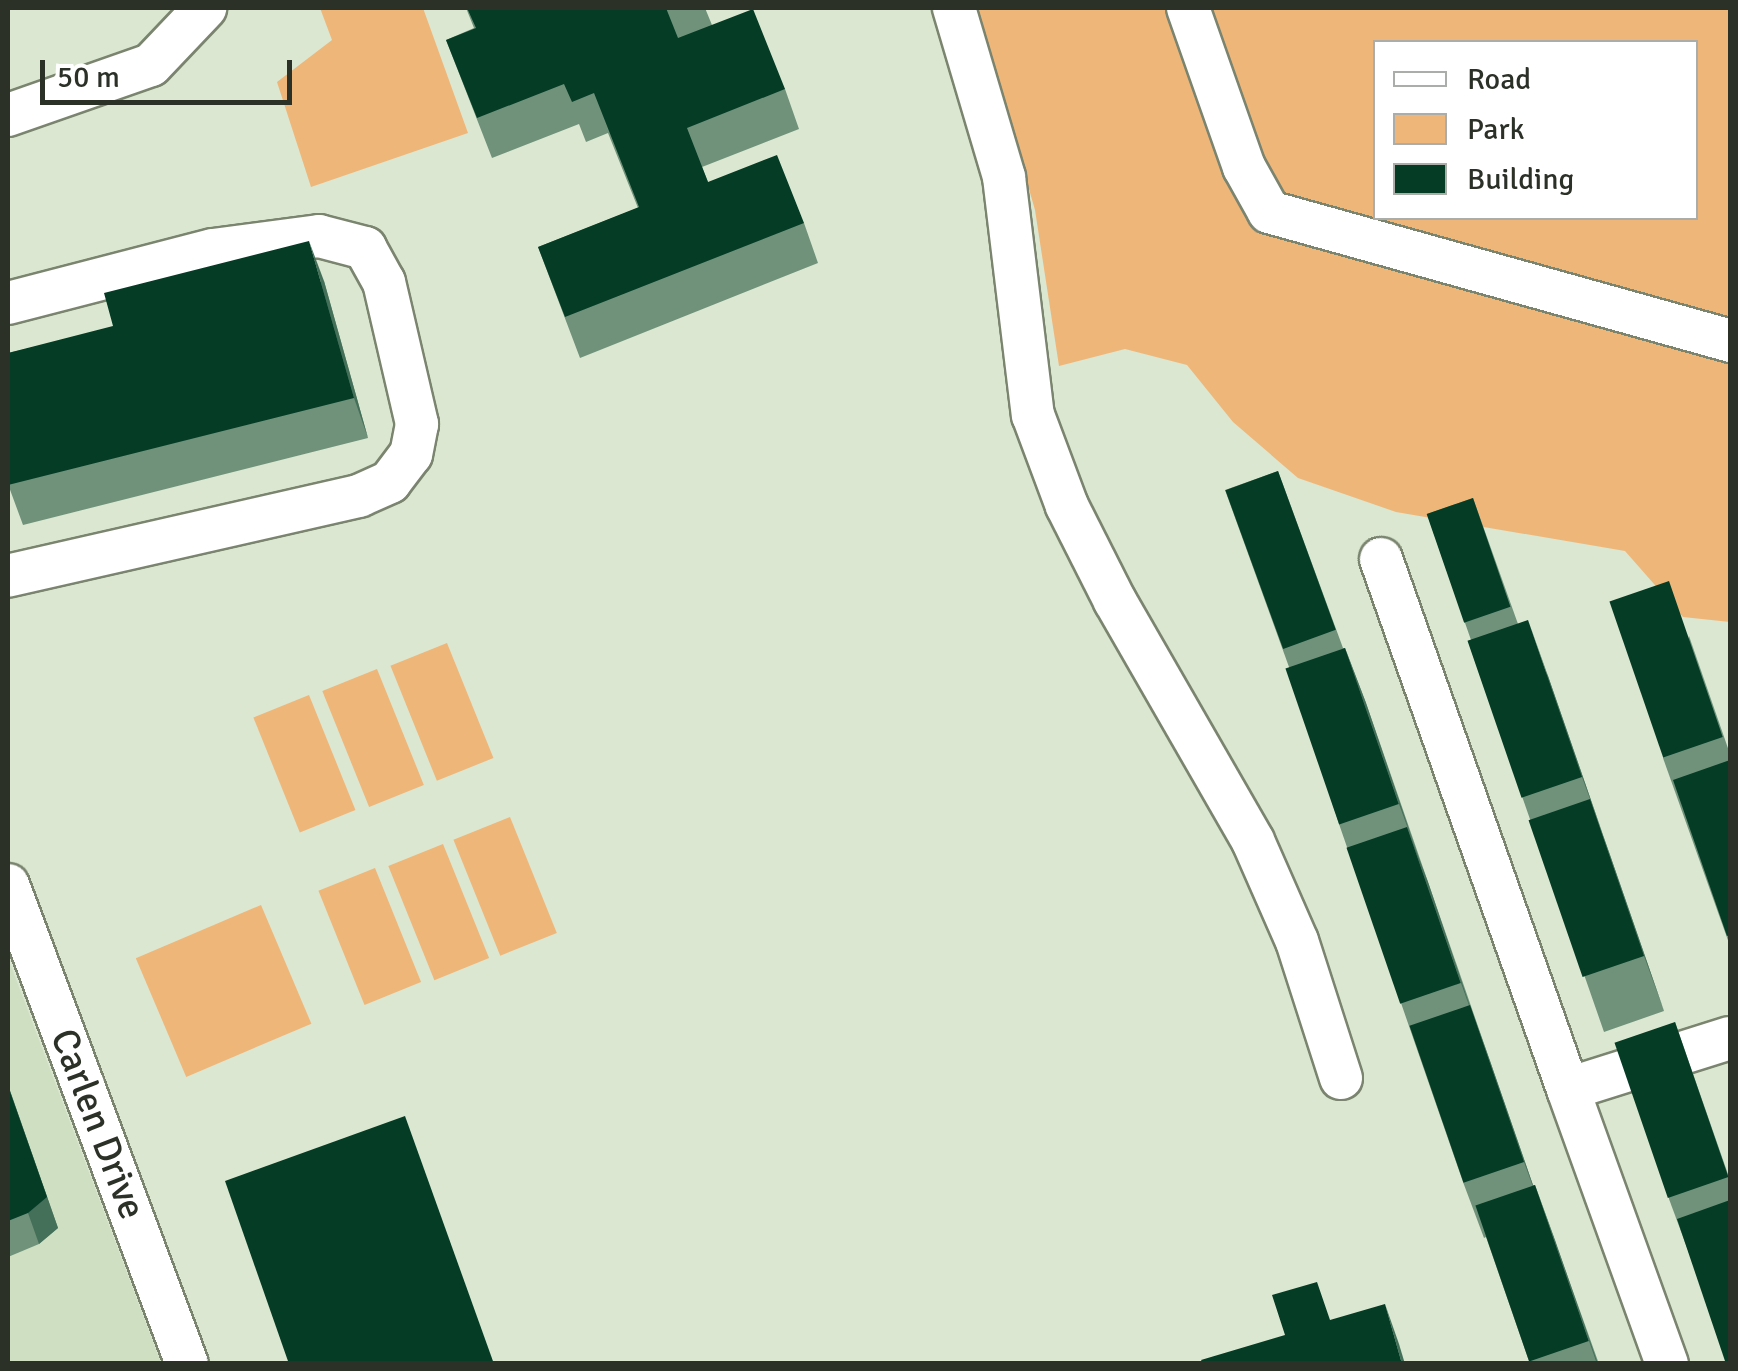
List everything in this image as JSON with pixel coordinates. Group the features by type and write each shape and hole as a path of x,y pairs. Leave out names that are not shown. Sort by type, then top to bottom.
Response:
{"street":[{"path":"8,115 151,65 205,8"},
{"path":"954,8 1004,177 1034,415 1067,506 1115,601 1253,842 1297,942 1341,1078"},
{"path":"1188,8 1244,166 1269,212 1730,341"},
{"path":"8,303 213,250 319,236 365,248 384,282 418,424 411,454 390,482 359,496 8,576"},
{"path":"1381,559 1666,1364"},
{"name":"Carlen Drive","path":"8,885 24,975 187,1364"},
{"path":"1568,1089 1730,1038"}],"shaded area":[{"path":"8,958 161,1363 8,1363"}],"green space":[{"path":"320,8 423,8 468,133 311,187 277,82 332,40"},
{"path":"977,8 1730,8 1730,622 1683,617 1625,551 1396,512 1298,478 1233,422 1187,365 1125,349 1059,366 1035,210"},
{"path":"447,643 493,758 437,781 390,666"},
{"path":"377,669 424,785 369,807 322,691"},
{"path":"309,695 355,810 300,832 253,717"},
{"path":"510,817 557,933 500,956 453,840"},
{"path":"443,844 489,958 434,980 388,866"},
{"path":"375,868 421,982 365,1005 318,891"},
{"path":"261,905 311,1024 186,1077 136,958"}],"building":[{"path":"467,8 666,8 678,38 753,9 785,89 687,128 708,182 777,155 804,223 565,317 538,247 639,207 594,93 572,102 564,84 477,118 446,40 476,28"},
{"path":"309,241 354,398 8,485 8,353 113,326 104,293"},
{"path":"1278,471 1336,630 1283,649 1225,490"},
{"path":"1473,498 1510,607 1464,623 1427,514"},
{"path":"1669,581 1723,737 1663,758 1609,602"},
{"path":"1528,620 1582,777 1522,798 1467,641"},
{"path":"1345,648 1399,804 1339,825 1285,669"},
{"path":"1730,760 1730,935 1727,936 1673,780"},
{"path":"1590,799 1644,956 1583,977 1529,820"},
{"path":"1407,827 1461,983 1400,1004 1346,848"},
{"path":"1470,1005 1524,1162 1464,1183 1409,1026"},
{"path":"1675,1022 1728,1177 1668,1198 1614,1043"},
{"path":"8,1086 47,1197 28,1213 8,1221"},
{"path":"405,1116 494,1364 289,1364 225,1181"},
{"path":"1535,1185 1589,1341 1529,1362 1475,1206"},
{"path":"1730,1200 1730,1364 1726,1364 1677,1219"},
{"path":"1317,1282 1330,1320 1385,1304 1402,1364 1203,1364 1201,1360 1285,1335 1272,1295"}]}
